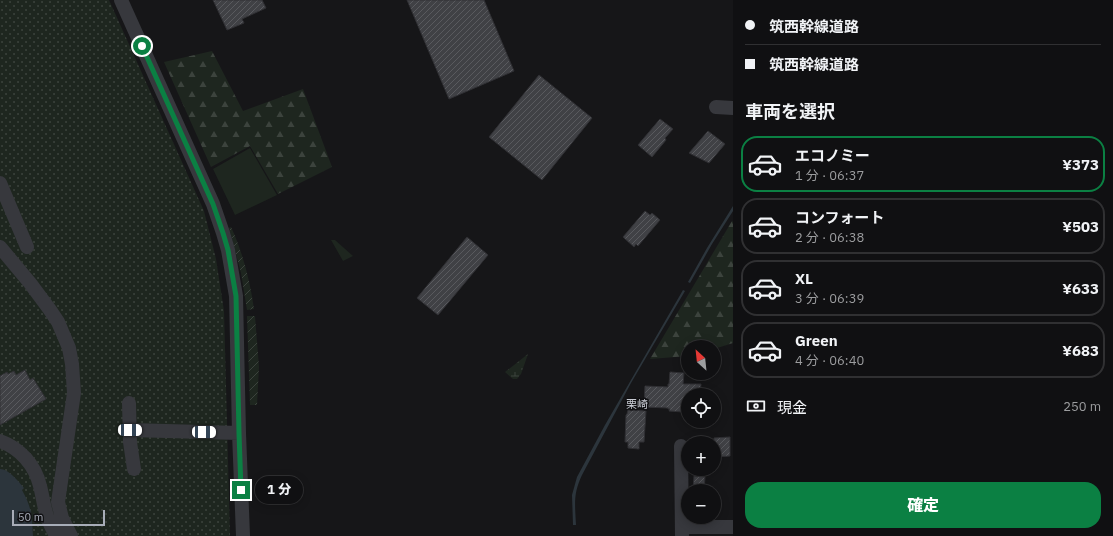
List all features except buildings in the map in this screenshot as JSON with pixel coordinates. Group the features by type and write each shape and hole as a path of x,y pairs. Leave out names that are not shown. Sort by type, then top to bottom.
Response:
{"street":[{"path":"121,0 213,204 228,250 236,296 243,536"},
{"path":"716,107 733,108"},
{"path":"0,183 27,247"},
{"path":"0,247 50,310 58,322 69,348 72,364 74,393 58,502 62,518 71,536"},
{"path":"129,403 130,442 134,470"},
{"path":"130,430 239,433"},
{"path":"0,441 10,444 22,454 34,470 39,483 48,520 56,536"},
{"path":"681,476 682,532 733,527"}],"green space":[{"path":"0,0 109,0 204,211 216,259 224,311 230,536 0,536"},
{"path":"212,51 243,111 303,89 332,167 278,194 250,146 211,167 164,62"},
{"path":"250,148 277,195 235,215 213,169"},
{"path":"732,221 733,343 721,347 721,340 681,340 681,357 650,359"},
{"path":"231,227 246,267 254,309 247,310 241,273 229,228"},
{"path":"331,240 335,240 353,256 343,261"},
{"path":"247,316 255,316 259,367 257,405 250,405"},
{"path":"528,354 521,374 517,379 513,379 505,372"}],"shaded area":[{"path":"733,206 733,211 690,283 688,282 707,248"},
{"path":"683,290 685,291 631,383 582,475 576,494 576,525 573,525 572,495 577,477 605,425"},
{"path":"0,469 10,473 24,488 22,490 31,512 33,536 0,536"}],"district":[{"name":"栗崎","path":"637,404"}],"route":[{"path":"142,46 213,204 228,250 236,296 241,490"}]}
